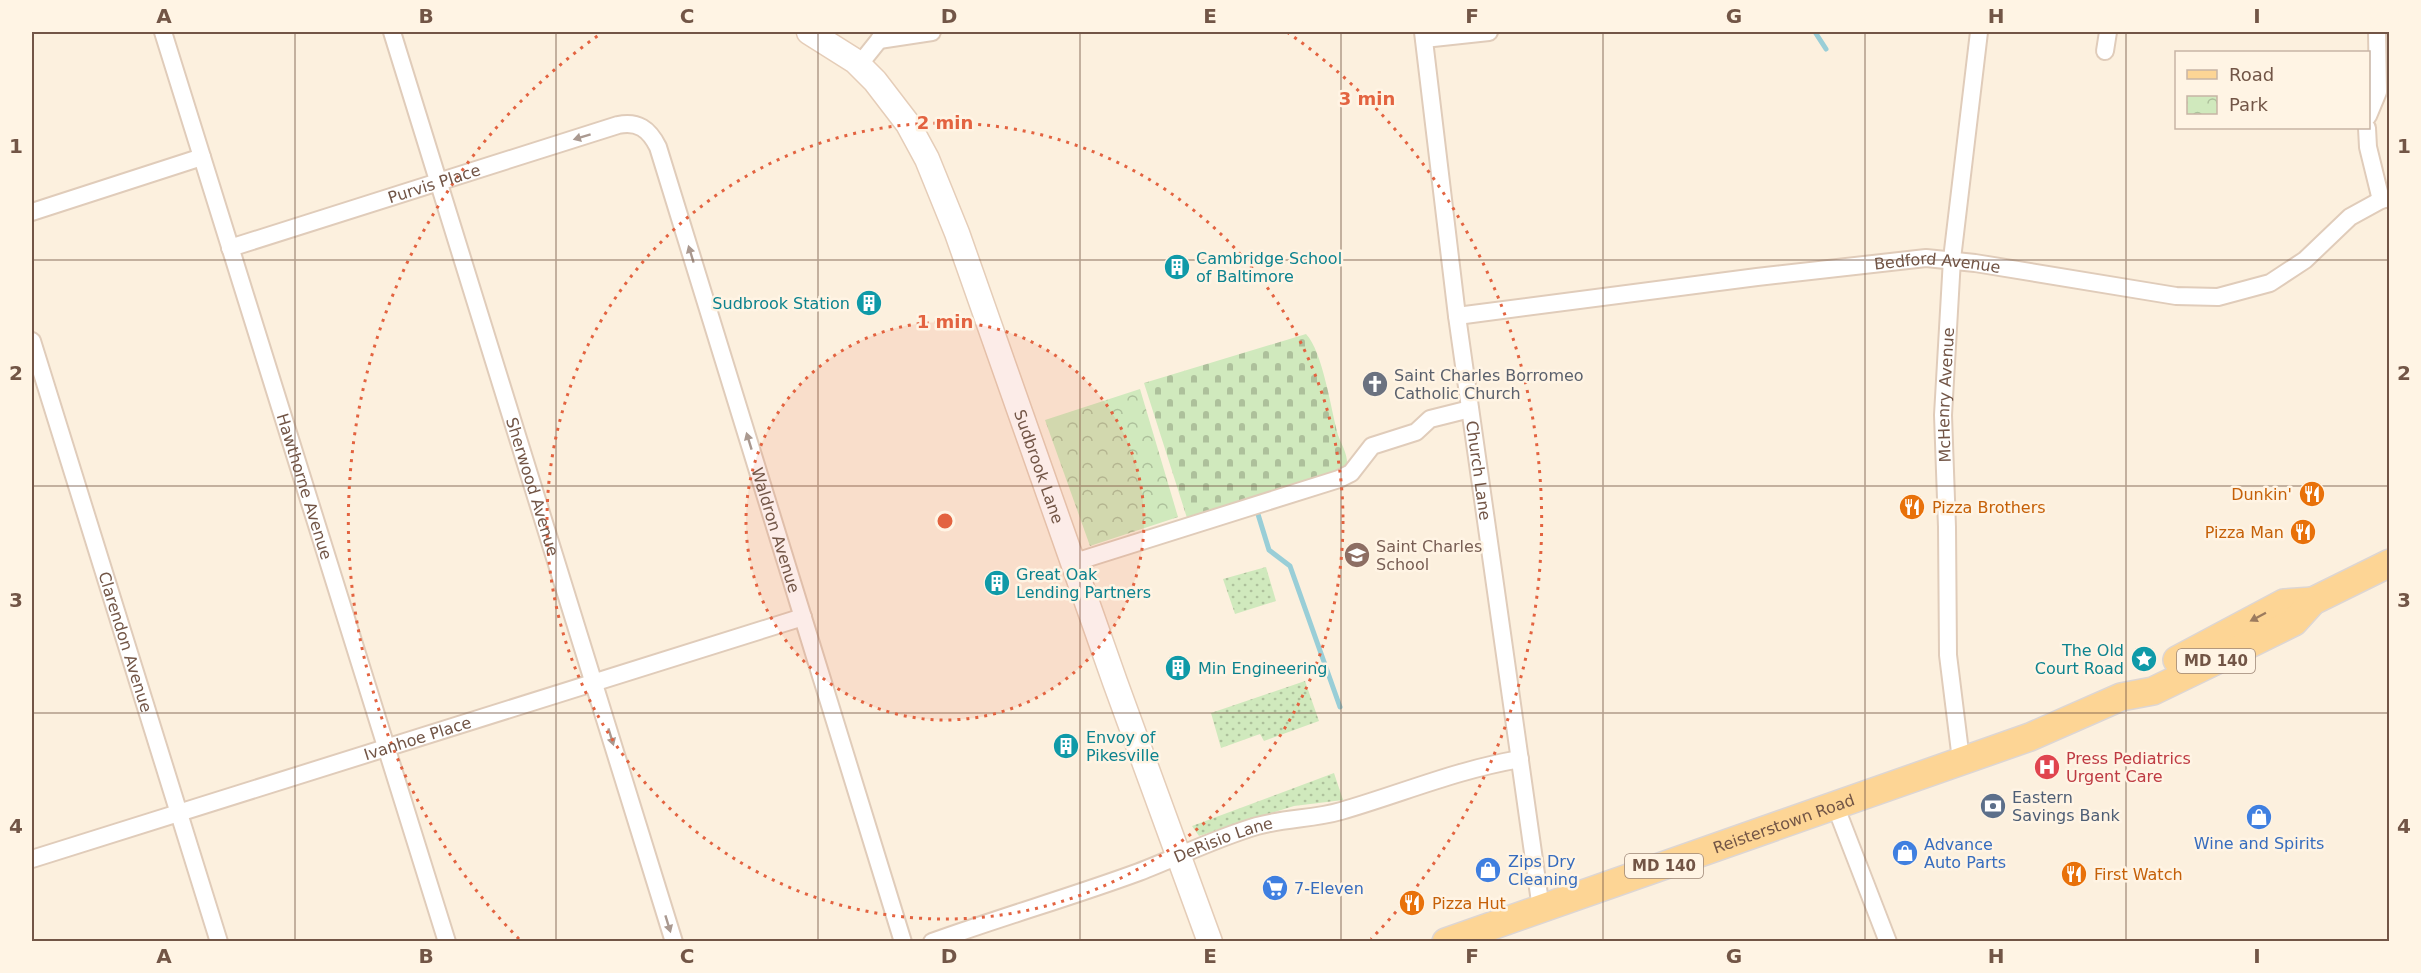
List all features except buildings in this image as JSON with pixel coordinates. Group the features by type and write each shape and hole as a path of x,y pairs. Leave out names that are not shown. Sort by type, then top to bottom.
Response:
{"main road":[{"name":"Reisterstown Road","path":"1446,942 2041,732 2121,697 2153,691 2294,622 2313,601 2390,563"}],"street":[{"name":"Hawthorne Avenue","path":"162,32 447,942"},
{"name":"Sherwood Avenue","path":"392,32 674,942"},
{"name":"Sudbrook Lane","path":"808,32 832,44 875,81 908,124 939,187 1177,856 1210,942"},
{"path":"859,65 881,36 932,32"},
{"path":"1424,35 1489,32"},
{"name":"McHenry Avenue","path":"1961,760 1948,655 1943,415 1952,260 1979,32"},
{"path":"2105,51 2108,32"},
{"path":"2370,111 2378,92 2377,32"},
{"name":"Church Lane","path":"1424,35 1457,316 1541,909"},
{"name":"Purvis Place","path":"230,248 618,125 628,123 638,125"},
{"name":"Waldron Avenue","path":"638,125 653,137 658,147 903,942"},
{"path":"2367,129 2368,147 2385,199"},
{"path":"32,212 202,158"},
{"name":"Bedford Avenue","path":"1457,316 1926,258 1952,260 2176,296 2218,297 2263,285 2286,273 2305,260 2349,217 2385,199"},
{"name":"Clarendon Avenue","path":"32,341 219,942"},
{"path":"1072,563 1339,479 1351,473 1372,446 1416,432 1430,419 1470,409"},
{"name":"Ivanhoe Place","path":"32,859 386,746 803,617"},
{"name":"DeRisio Lane","path":"932,942 1097,887 1197,846 1257,826 1287,818 1336,813 1455,773 1520,759"},
{"path":"1835,805 1888,942"}],"green space":[{"path":"1306,334 1312,342 1322,367 1338,435 1346,454 1347,466 1187,518 1144,383"},
{"path":"1140,389 1178,517 1090,546 1045,420"},
{"path":"1266,567 1276,601 1235,614 1223,579"},
{"path":"1305,681 1319,721 1264,741 1260,734 1221,748 1211,713"},
{"path":"1334,773 1343,800 1294,806 1199,836 1192,826"}],"waterway":[{"path":"1815,32 1826,49"},
{"path":"1257,511 1269,550 1290,566 1340,707"}],"place":[{"name":"Cambridge School of Baltimore","path":"1177,267"},
{"name":"Sudbrook Station","path":"869,303"},
{"name":"Saint Charles Borromeo Catholic Church","path":"1375,384"},
{"name":"Dunkin'","path":"2312,494"},
{"name":"Pizza Brothers","path":"1912,507"},
{"name":"Pizza Man","path":"2303,532"},
{"name":"Saint Charles School","path":"1357,555"},
{"name":"Great Oak Lending Partners","path":"997,583"},
{"name":"The Old Court Road","path":"2144,659"},
{"name":"Min Engineering","path":"1178,668"},
{"name":"Envoy of Pikesville","path":"1066,746"},
{"name":"Press Pediatrics Urgent Care","path":"2047,767"},
{"name":"Eastern Savings Bank","path":"1993,806"},
{"name":"Wine and Spirits","path":"2259,817"},
{"name":"Advance Auto Parts","path":"1905,853"},
{"name":"Zips Dry Cleaning","path":"1488,870"},
{"name":"First Watch","path":"2074,874"},
{"name":"7-Eleven","path":"1275,888"},
{"name":"Pizza Hut","path":"1412,903"}]}
